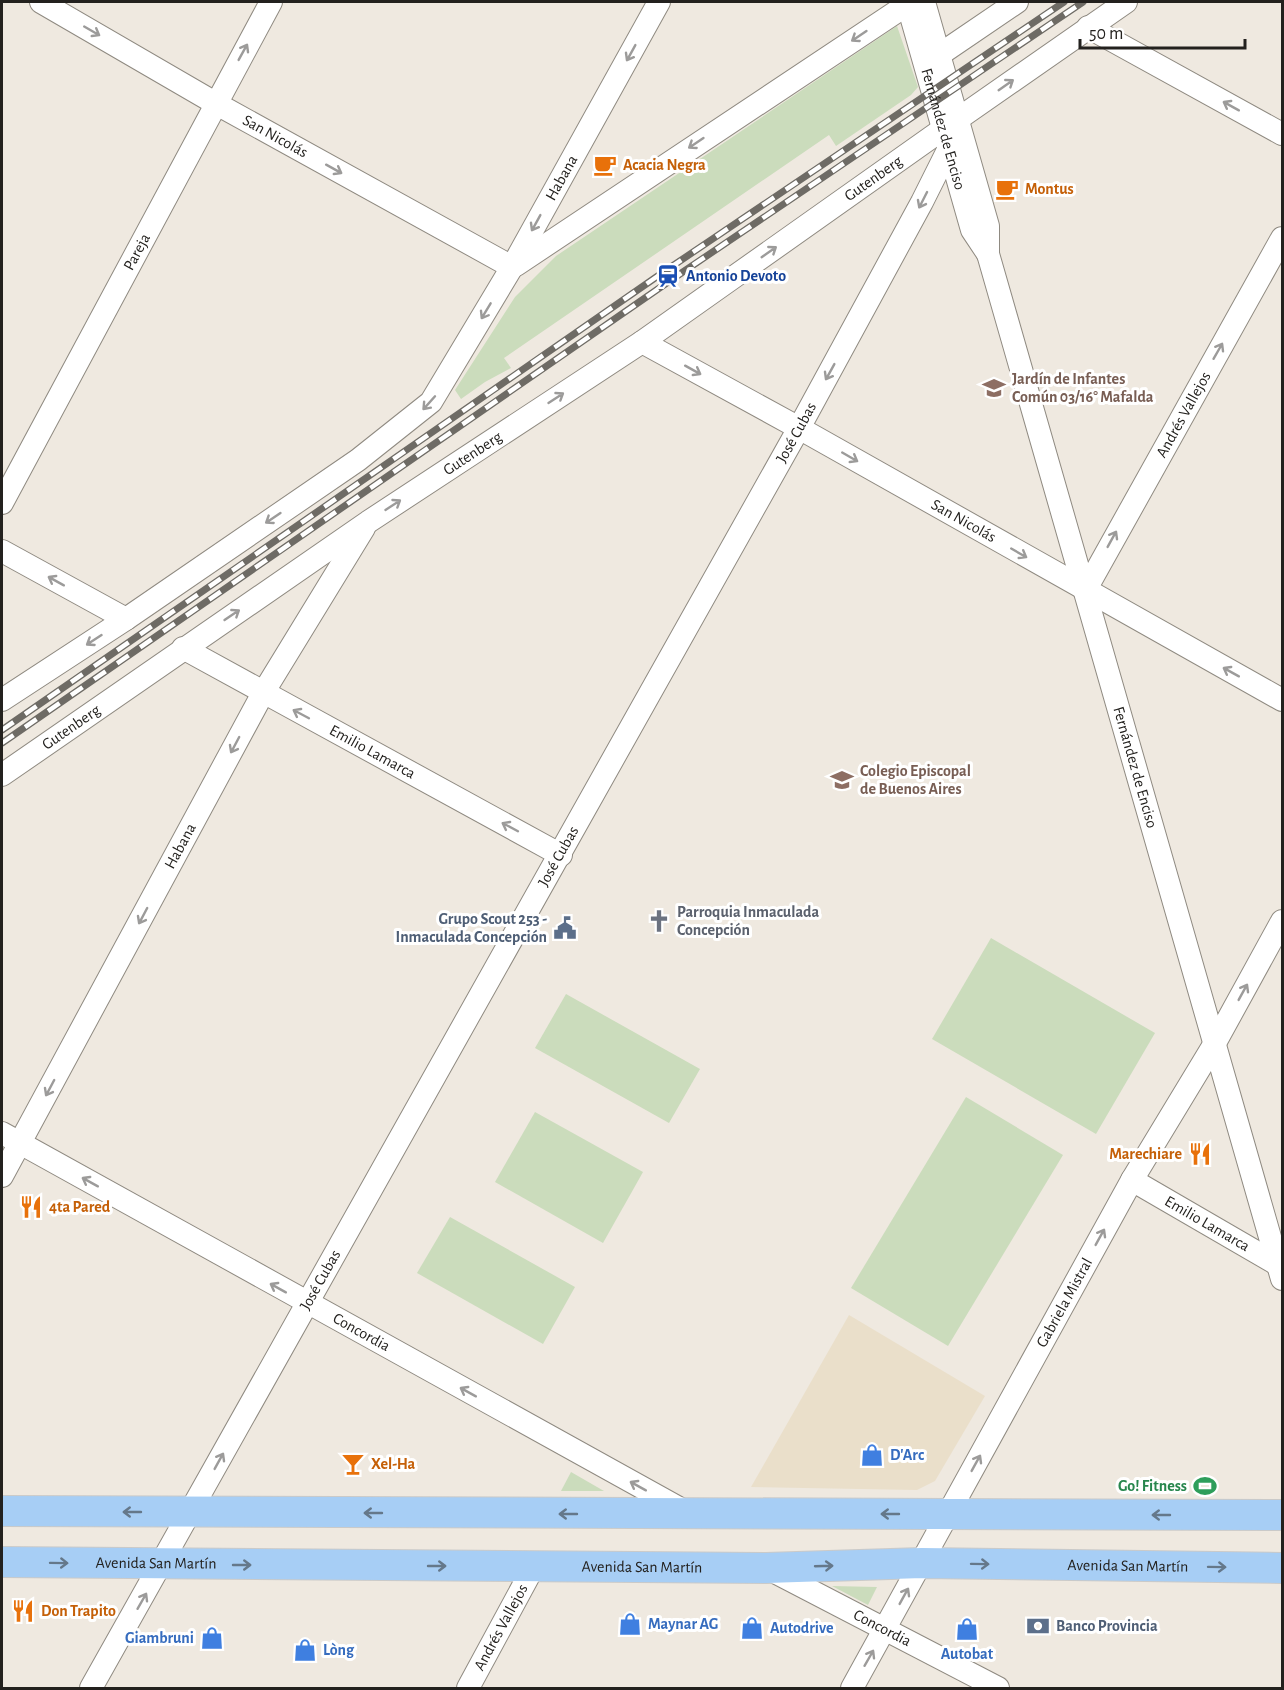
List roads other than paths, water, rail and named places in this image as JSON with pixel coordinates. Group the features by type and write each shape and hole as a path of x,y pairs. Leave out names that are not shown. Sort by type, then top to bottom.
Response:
{"main road":[{"path":"2,1511 1282,1515"},
{"name":"Avenida San Martín","path":"2,1562 766,1568 922,1563 1282,1568"}],"street":[{"name":"San Nicolás","path":"41,2 214,103 512,267"},
{"name":"Pareja","path":"2,502 214,103 271,2"},
{"name":"Habana","path":"126,619 358,460 419,414 440,390 512,267 659,2"},
{"path":"512,267 913,2"},
{"name":"Fernández de Enciso","path":"913,2 939,55 950,132 988,226 988,254 1281,1270"},
{"name":"Fernández de Enciso","path":"913,2 950,132 972,230 988,254"},
{"path":"939,55 1017,2"},
{"name":"Gutenberg","path":"2,775 368,522 642,342 950,132 1088,27 1126,2"},
{"path":"1088,27 1282,134"},
{"name":"José Cubas","path":"91,1689 799,428 922,202 950,132"},
{"name":"Andrés Vallejos","path":"1085,591 1282,238"},
{"name":"San Nicolás","path":"642,342 1282,700"},
{"name":"Habana","path":"2,1176 11,1138 263,693 368,522"},
{"path":"2,551 126,619 2,700"},
{"name":"Emilio Lamarca","path":"183,648 561,855"},
{"name":"Gabriela Mistral","path":"852,1689 1132,1180 1215,1043 1282,921"},
{"name":"Concordia","path":"11,1138 307,1304 690,1514"},
{"name":"Emilio Lamarca","path":"1132,1180 1281,1270"},
{"name":"Andrés Vallejos","path":"468,1689 534,1566"},
{"name":"Concordia","path":"766,1568 886,1628 998,1689"}],"railway":[{"path":"2,730 665,271 1064,2"},
{"path":"2,743 671,280 1083,2"}],"place":[{"name":"Acacia Negra","path":"605,165"},
{"name":"Montus","path":"1007,189"},
{"name":"Antonio Devoto","path":"668,276"},
{"name":"Jardín de Infantes Común 03/16° Mafalda","path":"994,388"},
{"name":"Colegio Episcopal de Buenos Aires","path":"842,780"},
{"name":"Parroquia Inmaculada Concepción","path":"659,921"},
{"name":"Grupo Scout 253 - Inmaculada Concepción","path":"565,928"},
{"name":"Marechiare","path":"1200,1154"},
{"name":"4ta Pared","path":"31,1207"},
{"name":"D'Arc","path":"872,1455"},
{"name":"Xel-Ha","path":"353,1464"},
{"name":"Go! Fitness","path":"1205,1486"},
{"name":"Don Trapito","path":"23,1611"},
{"name":"Maynar AG","path":"630,1624"},
{"name":"Banco Provincia","path":"1038,1626"},
{"name":"Autodrive","path":"752,1628"},
{"name":"Autobat","path":"967,1629"},
{"name":"Giambruni","path":"212,1638"},
{"name":"Lòng","path":"305,1650"}]}
